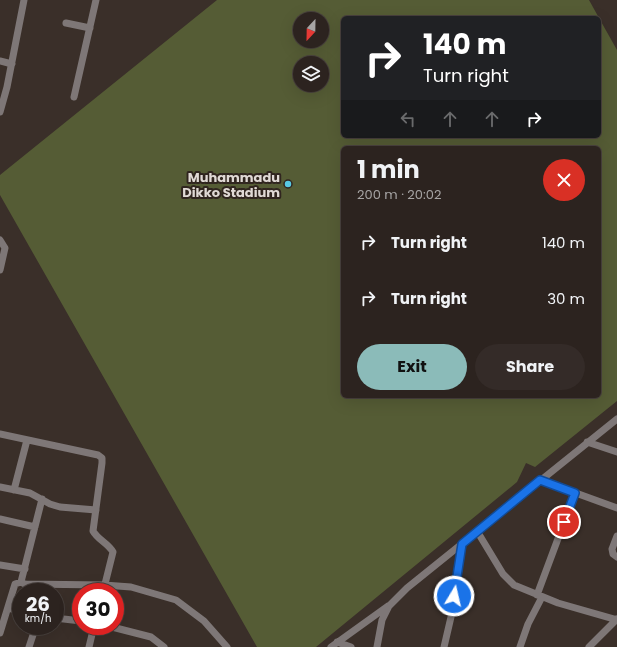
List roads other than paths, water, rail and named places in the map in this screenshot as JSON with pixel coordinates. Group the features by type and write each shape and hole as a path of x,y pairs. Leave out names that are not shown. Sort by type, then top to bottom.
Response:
{"street":[{"path":"0,112 12,64 24,0"},
{"path":"74,97 96,0"},
{"path":"66,23 90,28"},
{"path":"0,61 12,64"},
{"path":"0,240 5,248 0,270"},
{"path":"334,645 389,606 407,588 617,419"},
{"path":"0,434 98,455 102,458 93,531 97,538 110,547 113,552 105,583"},
{"path":"14,490 27,440"},
{"path":"587,442 617,452"},
{"path":"540,480 617,508"},
{"path":"0,487 30,493 42,498 50,504 60,507 96,510"},
{"path":"520,647 540,596 575,493"},
{"path":"21,582 42,498"},
{"path":"0,519 35,527"},
{"path":"478,531 502,574 514,585 558,603 617,620 589,647"},
{"path":"617,536 612,549 612,554 617,557"},
{"path":"444,647 451,617 462,544"},
{"path":"0,565 25,569"},
{"path":"0,633 15,584 21,582 25,584 72,586"},
{"path":"124,587 131,587 176,600 204,621 227,647"},
{"path":"377,647 382,620 389,606"},
{"path":"8,608 12,609"},
{"path":"124,630 151,637 164,647"},
{"path":"29,647 33,635"},
{"path":"89,647 92,635"},
{"path":"334,645 351,647"}],"place":[{"name":"Muhammadu Dikko Stadium","path":"288,184"}]}
